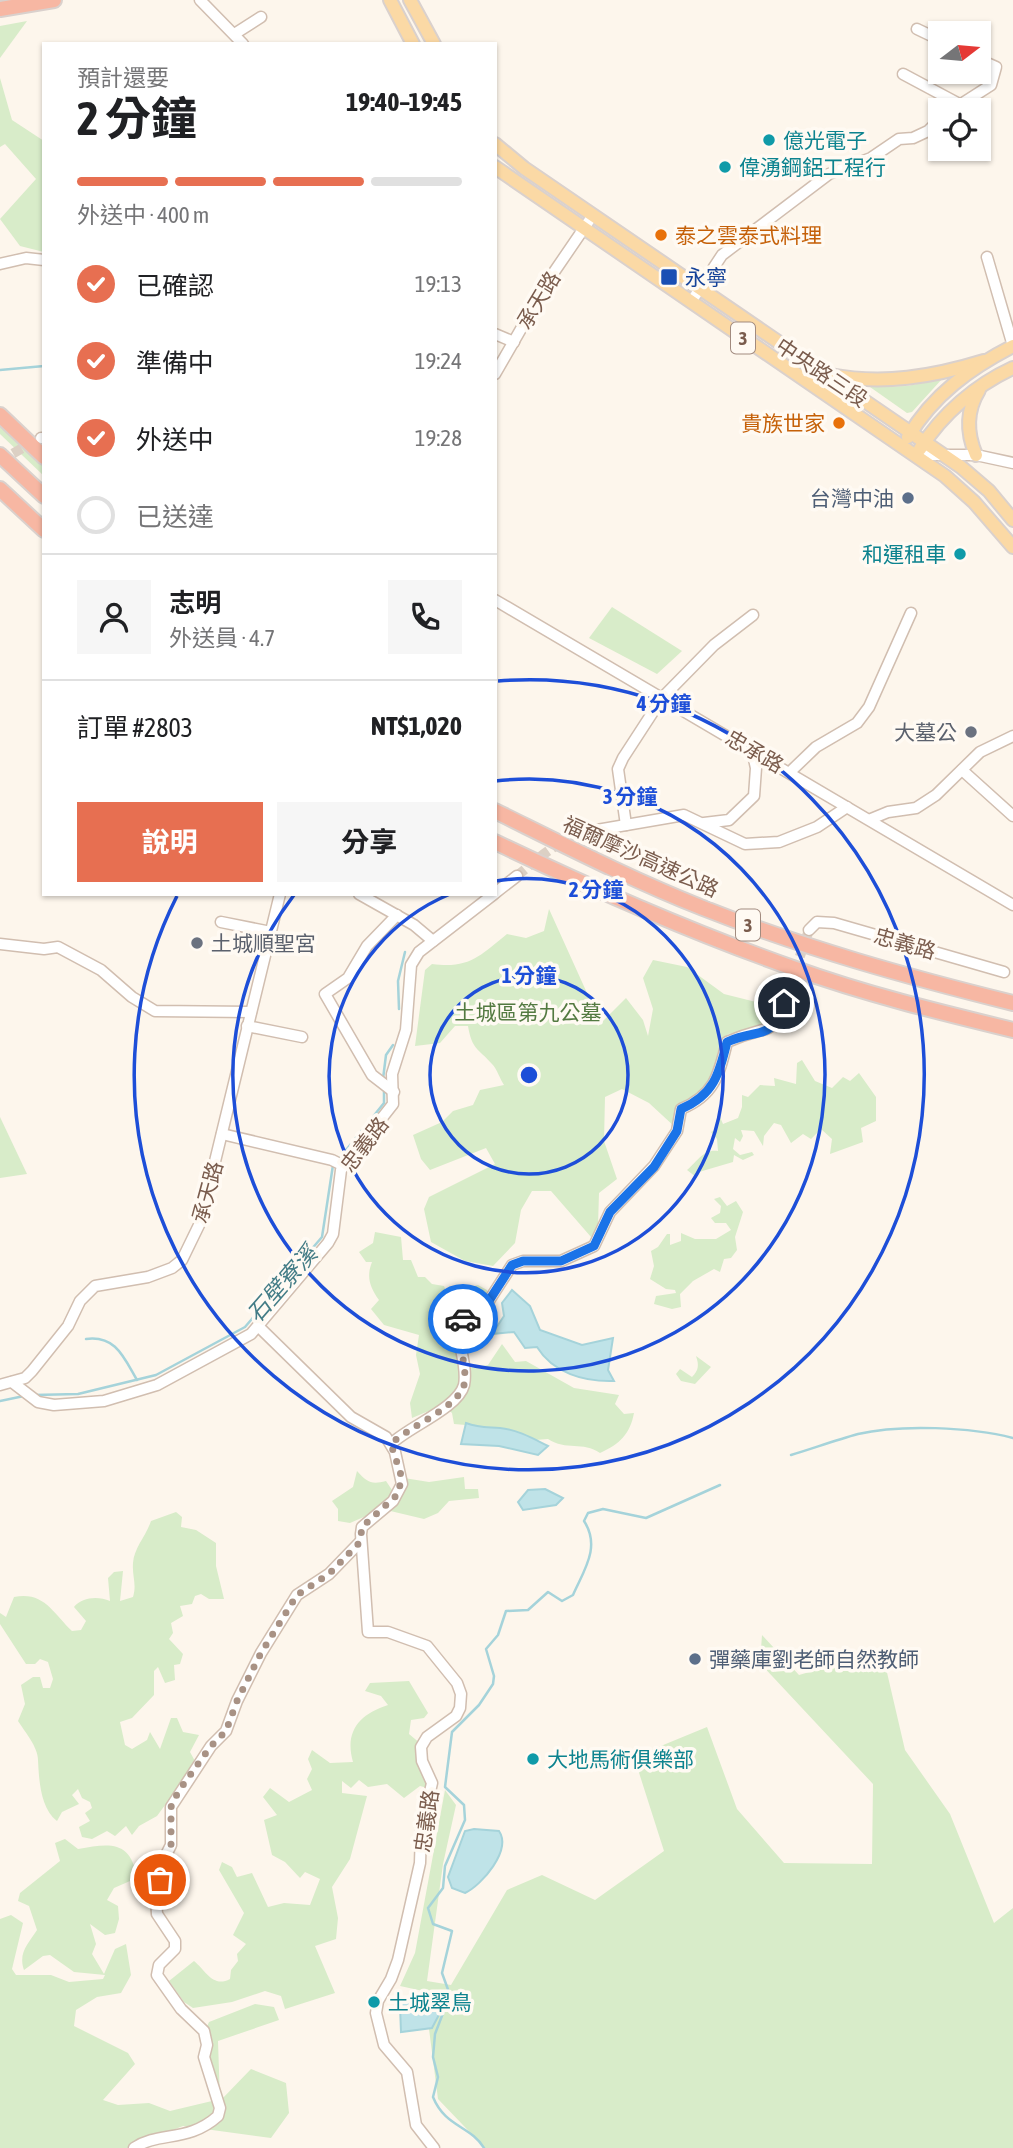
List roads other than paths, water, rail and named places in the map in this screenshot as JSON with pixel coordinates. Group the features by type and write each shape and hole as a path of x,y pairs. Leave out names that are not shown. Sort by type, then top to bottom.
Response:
{"highway":[{"path":"0,9 54,0"},
{"path":"0,415 42,455"},
{"path":"0,455 42,494"},
{"path":"0,489 42,528"},
{"name":"福爾摩沙高速公路","path":"497,812 598,862 727,917 888,971 1013,1003"},
{"name":"3","path":"497,843 592,889 795,969 902,1002 1013,1030"}],"main road":[{"path":"390,0 412,42"},
{"path":"410,0 433,42"},
{"name":"中央路三段","path":"497,146 519,164 942,454 979,482 1013,520"},
{"path":"509,177 519,164"},
{"name":"中央路三段","path":"497,168 916,455 966,494 1013,547"},
{"name":"3","path":"825,374 885,380 949,372 984,361 1013,346"},
{"name":"3","path":"903,446 935,400 984,361"},
{"path":"916,455 949,413 981,387 1013,368"},
{"path":"976,455 969,428 973,400 981,387"}],"street":[{"path":"200,0 236,33 242,42"},
{"path":"236,33 261,17"},
{"path":"918,29 928,34"},
{"path":"970,98 991,85 996,67 991,65"},
{"path":"904,74 942,98"},
{"path":"691,302 722,256 829,174 871,158 899,139 913,138 928,131"},
{"name":"承天路","path":"497,371 593,215"},
{"path":"986,257 1013,346"},
{"path":"0,264 26,258 42,260"},
{"path":"497,335 514,342"},
{"path":"916,455 976,455 1013,463"},
{"name":"忠承路","path":"497,601 1013,905"},
{"path":"790,772 816,747 857,723 869,707 911,613"},
{"path":"626,825 618,769 662,698 714,645 752,615"},
{"path":"871,819 888,812 916,808 936,795 980,752 1013,736"},
{"path":"703,824 729,820 754,796 757,768 752,749"},
{"path":"961,770 1013,816"},
{"path":"597,831 684,815 745,844 779,842 817,827 848,807"},
{"name":"忠義路","path":"497,892 517,876"},
{"name":"承天路","path":"0,1385 25,1378 32,1371 68,1326 80,1301 95,1286 164,1272 182,1260 200,1223 279,896"},
{"path":"363,896 397,915 433,941"},
{"name":"忠義路","path":"12,1382 23,1394 38,1402 54,1405 94,1403 158,1385 204,1362 259,1326 333,1234 339,1163 389,1113 392,1074 406,1030 411,965 419,952 491,896"},
{"path":"391,1091 379,1081 325,994 348,978 367,946 397,915"},
{"path":"221,922 271,932"},
{"name":"忠義路","path":"809,930 817,922 834,922 1004,972"},
{"path":"0,944 44,949 58,947 101,970 132,997 155,1012 251,1012"},
{"path":"391,1444 439,1412 456,1397 464,1385 458,1324 483,1310 512,1265 523,1261 561,1261 594,1246 610,1212 654,1167 677,1131 681,1109 696,1103 713,1088 727,1042 766,1031 777,1024 790,985"},
{"path":"247,1026 302,1037"},
{"path":"222,1134 339,1163"},
{"path":"134,2148 196,2132 218,2116 220,2108 204,2057 207,2045 204,2031 181,2008 157,1975 159,1965 175,1949 176,1941 157,1914 156,1898 163,1861 171,1845 171,1807 211,1746 226,1731 237,1701 261,1653 297,1595 329,1574 360,1542 362,1527 393,1501 402,1484 391,1444 379,1431 351,1417 259,1326"},
{"name":"忠義路","path":"360,1542 368,1632 388,1632 427,1646 457,1683 461,1694 460,1708 456,1716 426,1737 421,1747 422,1761 432,1783 421,1831 420,1863 398,1960 378,2001 376,2013 384,2045 407,2071 416,2125 434,2148"}],"water":[{"path":"512,1290 530,1306 540,1330 582,1345 613,1338 608,1370 614,1381 592,1380 570,1374 552,1363 537,1347 525,1348 514,1332 492,1334 504,1316 502,1303"},
{"path":"466,1423 513,1431 548,1446 538,1455 499,1446 461,1444"},
{"path":"545,1489 563,1498 556,1505 523,1510 518,1502 528,1490"},
{"path":"465,1831 499,1831 502,1848 487,1875 465,1893 452,1888 448,1877"},
{"path":"437,1992 441,1994 443,2007 432,2028 401,2032 400,2006 403,2001"}],"waterway":[{"path":"0,370 42,366"},
{"name":"石壁寮溪","path":"399,1009 398,981 405,952"},
{"name":"石壁寮溪","path":"383,1079 386,1055 393,1045"},
{"name":"石壁寮溪","path":"338,1160 384,1103 384,1089"},
{"name":"石壁寮溪","path":"34,1395 78,1394 156,1375 245,1327 322,1237 333,1165"},
{"path":"86,1339 112,1344 123,1356 137,1380"},
{"name":"石壁寮溪","path":"0,1401 24,1396"},
{"path":"791,1455 858,1434 894,1429 957,1429 1013,1438"},
{"path":"484,2148 472,2135 444,2115 433,2097 438,2077 433,2057 435,2034 450,1995 442,1973 452,1931 433,1924 428,1908 443,1888 445,1866 465,1820 464,1805 445,1787 452,1732 479,1705 493,1684 494,1676 486,1649 498,1635 506,1611 528,1610 548,1592 562,1601 573,1595 591,1549 589,1531 584,1521 588,1513 603,1509 646,1518 720,1485"}],"tunnel":[{"path":"0,461 33,442"},
{"path":"517,876 564,841 597,830"},
{"path":"790,985 809,930"}],"place":[{"name":"億光電子","path":"769,140"},
{"name":"偉湧鋼鋁工程行","path":"725,167"},
{"name":"泰之雲泰式料理","path":"661,235"},
{"name":"永寧","path":"669,277"},
{"name":"貴族世家","path":"839,423"},
{"name":"台灣中油","path":"908,498"},
{"name":"和運租車","path":"960,554"},
{"name":"大墓公","path":"971,732"},
{"name":"土城順聖宮","path":"197,943"},
{"name":"彈藥庫劉老師自然教師","path":"695,1659"},
{"name":"大地馬術俱樂部","path":"533,1759"},
{"name":"土城翠鳥","path":"374,2002"}],"park label":[{"name":"土城區第九公墓","path":"528,1012"}]}
